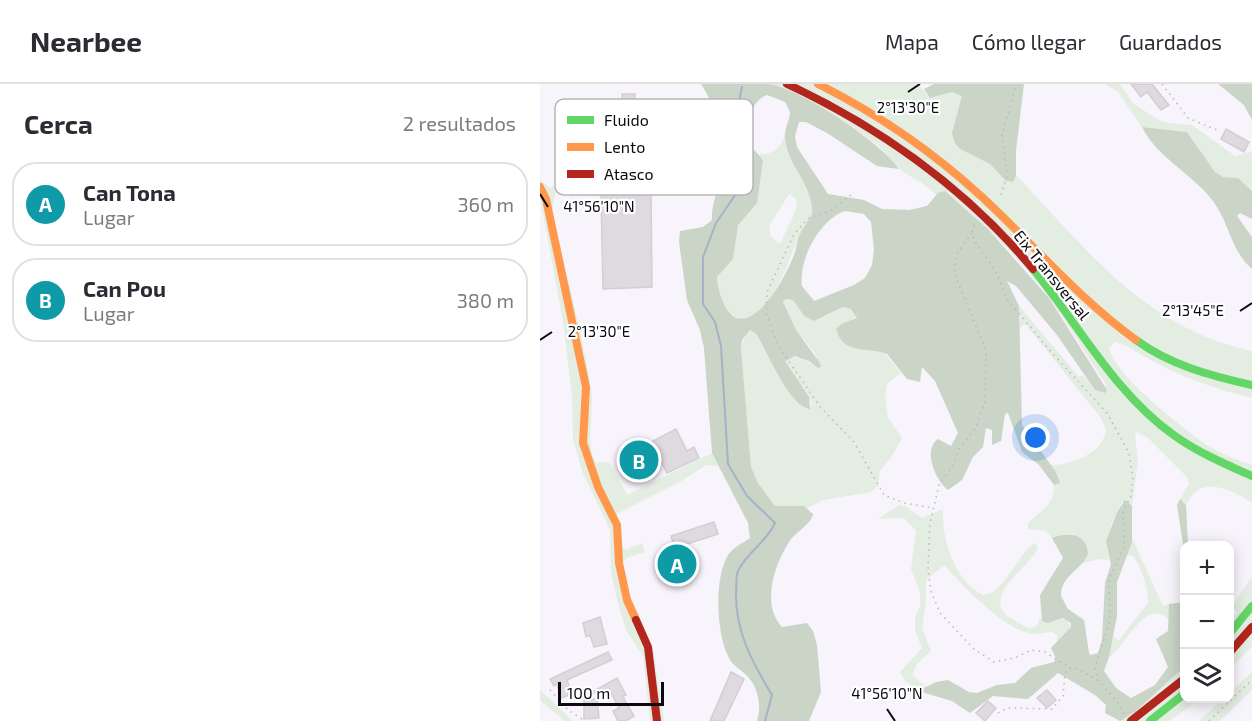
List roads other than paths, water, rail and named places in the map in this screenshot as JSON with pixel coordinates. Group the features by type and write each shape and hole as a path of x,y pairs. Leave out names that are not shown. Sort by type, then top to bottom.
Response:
{"main road":[{"name":"Eix Transversal","path":"787,84 867,127 948,184 1024,258 1109,372 1155,422 1182,442 1215,461 1252,476"},
{"path":"818,84 874,115 959,176 1121,332 1160,357 1196,372 1252,385"},
{"path":"540,187 546,199 586,387 583,444 598,487 617,525 619,563 627,600 648,647 657,721"},
{"path":"1234,628 1252,606"},
{"path":"1233,649 1252,627"},
{"path":"1129,719 1180,683"},
{"path":"1150,721 1180,698"}],"waterway":[{"path":"739,99 742,87"},
{"path":"735,195 716,223 703,257 703,304 715,322 721,346 728,464 747,496 775,523 743,563 736,580 738,620 746,646 772,695 765,721"}],"place":[{"name":"Can Pou","path":"639,460"},
{"name":"Can Tona","path":"677,564"}]}
